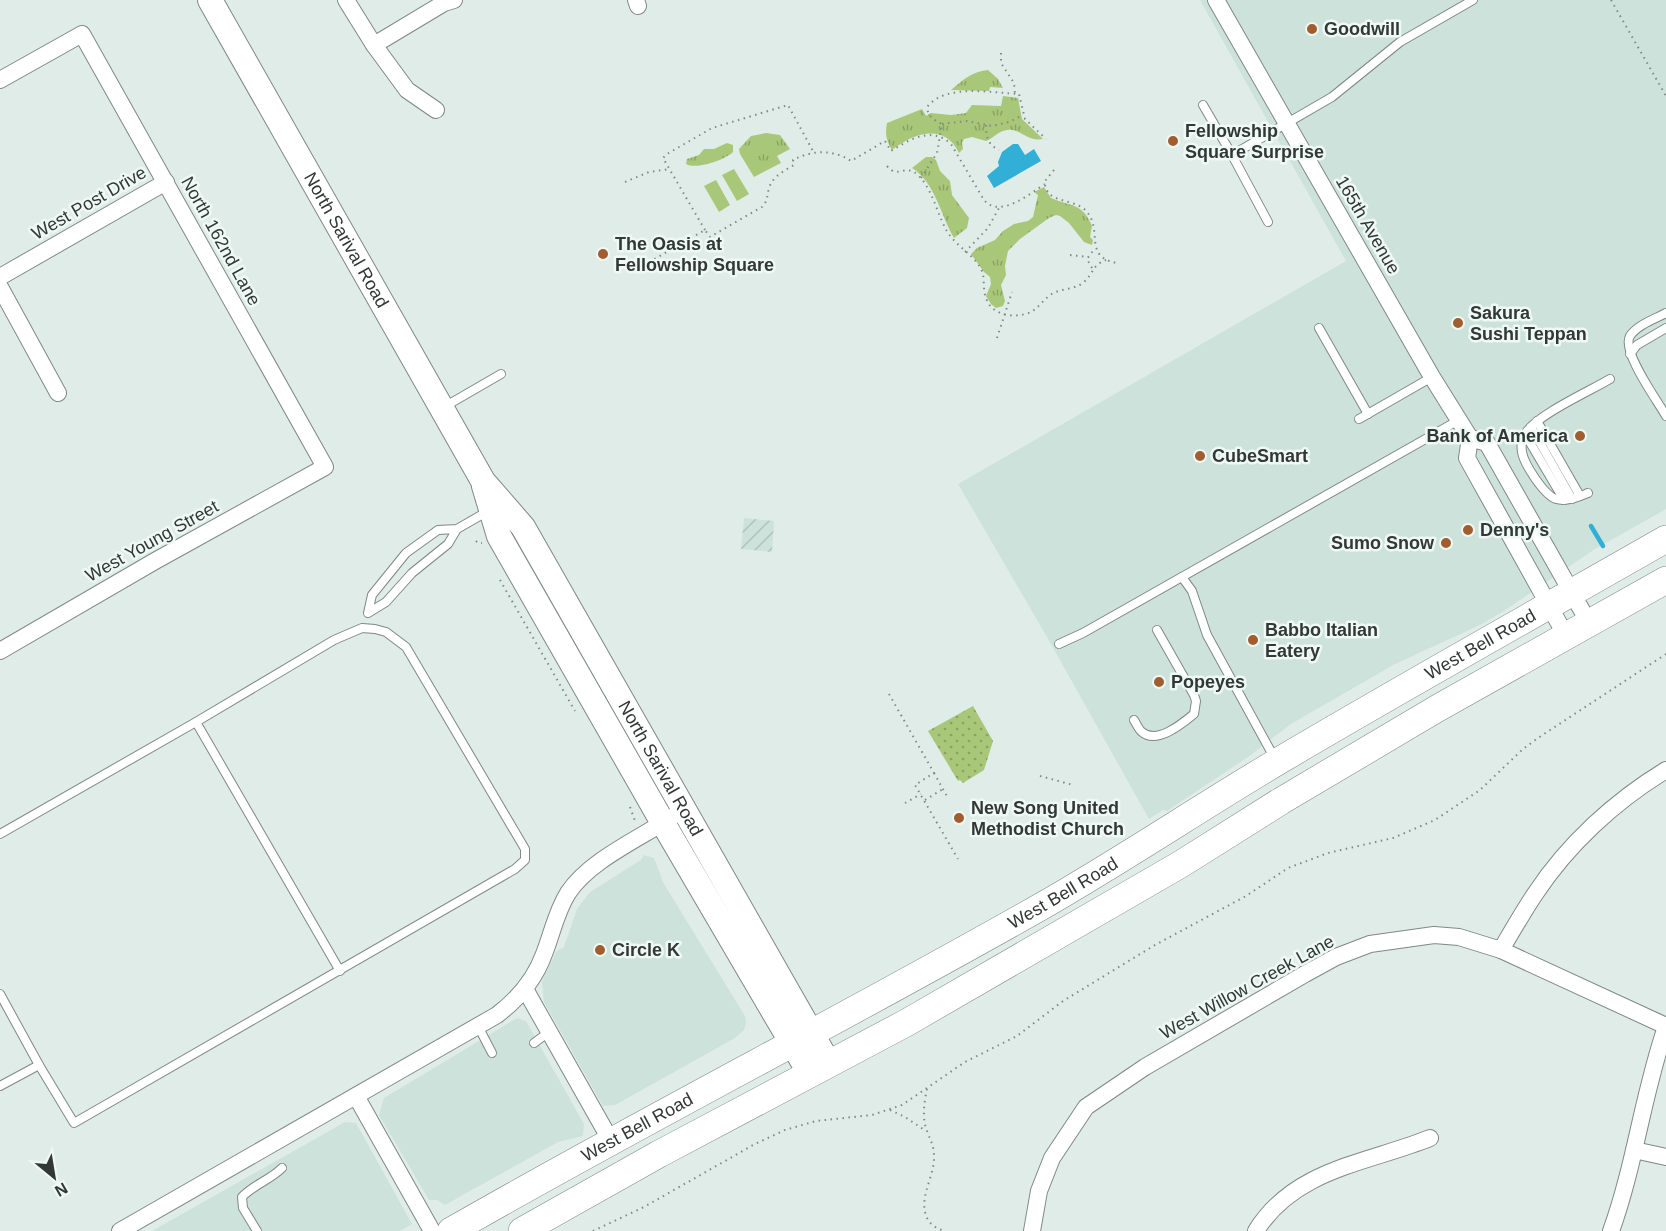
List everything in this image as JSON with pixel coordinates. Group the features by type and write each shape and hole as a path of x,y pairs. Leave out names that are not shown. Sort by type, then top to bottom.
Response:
{"main road":[{"name":"North Sarival Road","path":"210,0 497,506 523,527 685,808 820,1069"},
{"name":"North Sarival Road","path":"497,506 499,536 663,823 803,1039"},
{"name":"West Bell Road","path":"451,1231 1043,905 1162,835 1277,762 1666,539"},
{"name":"West Bell Road","path":"522,1231 659,1154 906,1023 1182,864 1281,801 1666,580"},
{"path":"1162,835 1182,864"},
{"path":"485,1231 520,1210 567,1166"}],"street":[{"path":"346,0 374,45 407,90 436,110"},
{"path":"374,45 444,3 454,0"},
{"name":"165th Avenue","path":"1216,0 1432,377 1470,438 1467,458 1561,599 1578,629"},
{"name":"North 162nd Lane","path":"0,81 81,34 325,467"},
{"name":"West Post Drive","path":"0,277 166,182"},
{"path":"0,287 58,393"},
{"name":"165th Avenue","path":"1470,438 1487,443 1561,599 1578,629"},
{"name":"West Young Street","path":"0,651 155,561 325,467"},
{"path":"1501,950 1536,893 1577,841 1613,807 1666,770"},
{"path":"120,1231 478,1026 507,1007 525,989 544,955 559,909 579,879 606,858 685,808"},
{"name":"West Willow Creek Lane","path":"1032,1231 1039,1191 1052,1158 1086,1107 1145,1067 1326,963 1370,944 1434,935 1458,938 1501,950 1666,1026"},
{"path":"525,989 612,1141"},
{"path":"1611,1231 1634,1150 1654,1060 1666,1026"},
{"path":"356,1096 432,1231"},
{"path":"1256,1231 1265,1216 1287,1196 1320,1175 1404,1149 1430,1138"},
{"path":"1634,1150 1666,1157"}],"lane":[{"path":"1232,155 1340,92 1400,42 1473,0"},
{"path":"1203,105 1269,222"},
{"path":"1666,313 1633,332 1628,341 1630,354 1666,416"},
{"path":"1318,328 1368,414"},
{"path":"1630,354 1637,345 1666,328"},
{"path":"441,409 501,374"},
{"path":"1359,419 1432,377"},
{"path":"1576,497 1548,495 1541,488 1522,453 1522,443 1531,428 1610,379"},
{"path":"1059,644 1459,420"},
{"path":"1531,428 1576,497"},
{"path":"1531,428 1576,497"},
{"path":"368,613 386,602 412,573 448,544 458,529 497,506"},
{"path":"362,628 372,595 406,553 438,530 458,529"},
{"path":"1182,576 1192,591 1207,635 1277,762"},
{"path":"0,834 334,640 362,628 386,632 406,647 525,849 525,860 515,869 74,1123 0,994"},
{"path":"1134,720 1142,733 1158,736 1194,714 1196,701 1194,695 1157,630"},
{"path":"196,722 340,971"},
{"path":"478,1026 492,1053"},
{"path":"534,1043 549,1032"},
{"path":"0,1086 39,1065"},
{"path":"257,1231 243,1208 242,1197 282,1168"}],"path":[{"path":"1611,0 1666,96"},
{"path":"1001,53 1001,63 1014,83 1015,94"},
{"path":"1023,115 1002,124 986,125 967,121 942,124 932,118 927,107 944,94 968,92 1015,94 1020,96 1023,115 1028,123 1039,130 1046,139"},
{"path":"814,153 788,105 712,128 663,158 710,237 766,204 770,185 776,177 794,165 793,160 814,153 833,152 851,161 885,141 891,152 918,136 927,135 948,141 957,152 986,202 994,208 1005,207 1045,184"},
{"path":"921,178 936,157 942,124"},
{"path":"986,125 986,134 990,144 999,150"},
{"path":"887,166 896,173 903,170 911,171 921,178 933,198 948,233 983,272 985,293 994,310 1006,315 1031,312 1050,295 1083,283 1092,269 1106,260"},
{"path":"625,182 649,172 670,169"},
{"path":"1054,170 1045,184 1047,192 1052,197 1086,210 1094,228 1095,248 1106,260 1117,263"},
{"path":"965,252 988,228 999,208"},
{"path":"644,265 705,230"},
{"path":"1092,269 1088,257 1095,248"},
{"path":"1070,255 1088,257"},
{"path":"998,338 1012,292"},
{"path":"593,1231 644,1207 755,1144 785,1130 816,1122 872,1115 890,1110 927,1089 965,1062 1017,1036 1073,994 1155,945 1246,896 1288,868 1328,853 1394,838 1435,820 1480,790 1538,738 1666,654"},
{"path":"889,694 948,798"},
{"path":"934,773 915,785 958,859"},
{"path":"1040,776 1073,785"},
{"path":"924,800 943,789"},
{"path":"905,803 921,794"},
{"path":"926,1131 924,1108 927,1089"},
{"path":"890,1110 905,1116 926,1131 933,1143 934,1161 924,1204 927,1219 936,1228 945,1231"}],"shaded area":[{"path":"1200,0 1666,0 1666,509 1595,549 1480,625 1395,664 1291,724 1248,757 1167,811 1163,810 1149,819 958,484 1346,261"},
{"path":"744,518 774,521 772,552 741,549"},
{"path":"644,855 654,858 664,884 745,1016 746,1023 744,1030 735,1038 615,1105 603,1106 544,1002 542,981 556,952 564,947 577,909 590,892 641,860"},
{"path":"517,1018 526,1021 584,1124 583,1136 558,1142 445,1205 437,1200 429,1200 379,1115 384,1098"},
{"path":"345,1122 356,1123 412,1224 400,1231 152,1231"}],"green space":[{"path":"988,70 998,79 1003,88 990,87 989,91 951,90 972,75"},
{"path":"1003,96 1018,98 1022,119 1043,139 1032,139 1016,131 1007,130 986,141 972,137 964,139 963,149 959,153 953,143 937,134 919,135 892,150 888,143 887,123 922,109 926,116 931,113 951,115 966,113 972,105 1001,106"},
{"path":"766,133 780,135 790,149 777,156 781,163 754,177 739,149 751,136"},
{"path":"727,143 733,145 733,152 724,158 703,165 686,164 687,159 699,155 704,149 714,149"},
{"path":"926,157 936,160 940,171 950,181 952,195 969,218 967,228 954,238 932,190 920,174 912,168"},
{"path":"734,169 749,194 737,201 722,175"},
{"path":"716,180 730,205 719,212 704,186"},
{"path":"1044,187 1051,198 1075,206 1084,213 1092,226 1090,237 1093,240 1092,245 1084,242 1069,223 1060,216 1049,218 1020,239 1008,251 1006,275 1001,285 1005,301 1003,306 996,308 986,296 991,284 990,277 971,254 977,248 995,240 1014,224 1028,221 1033,217 1038,195 1034,192"},
{"path":"973,706 993,741 984,770 963,783 958,781 928,731"}],"water":[{"path":"1013,144 1018,144 1025,155 1034,149 1041,161 994,188 987,176 999,166 998,162 1002,152"}],"waterway":[{"path":"1591,526 1603,546"}],"place":[{"name":"Goodwill","path":"1312,29"},
{"name":"Fellowship Square Surprise","path":"1173,141"},
{"name":"The Oasis at Fellowship Square","path":"603,254"},
{"name":"Sakura Sushi Teppan","path":"1458,323"},
{"name":"Bank of America","path":"1580,436"},
{"name":"CubeSmart","path":"1200,456"},
{"name":"Denny's","path":"1468,530"},
{"name":"Sumo Snow","path":"1446,543"},
{"name":"Babbo Italian Eatery","path":"1253,640"},
{"name":"Popeyes","path":"1159,682"},
{"name":"New Song United Methodist Church","path":"959,818"},
{"name":"Circle K","path":"600,950"}]}
